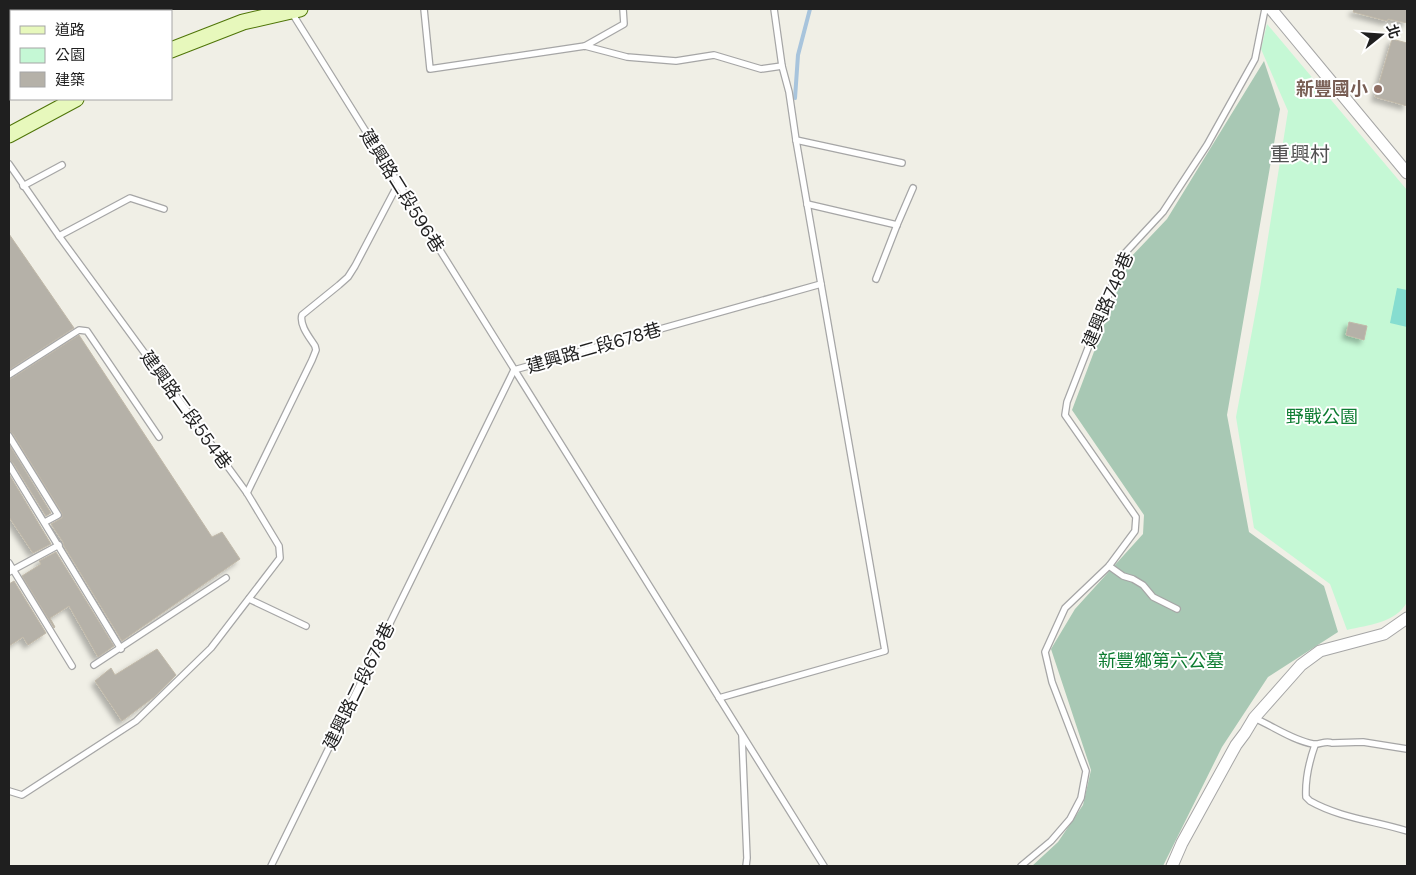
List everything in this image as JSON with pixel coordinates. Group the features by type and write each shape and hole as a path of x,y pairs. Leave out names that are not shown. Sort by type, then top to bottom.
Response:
{"street":[{"path":"1271,9 1407,173"},
{"path":"172,50 243,22 295,10"},
{"path":"9,135 74,100"},
{"path":"1172,866 1182,843 1225,762 1254,718 1301,664 1320,651 1384,634 1407,618"}],"lane":[{"path":"424,9 430,69 585,46 624,24 623,9"},
{"path":"719,698 885,651 789,92 782,66 774,9"},
{"name":"建興路748巷","path":"1020,866 1051,841 1070,819 1081,798 1086,771 1052,682 1045,652 1065,608 1109,566 1135,531 1136,517 1064,415 1067,402 1124,253 1162,212 1207,146 1255,60 1265,9"},
{"name":"建興路二段596巷","path":"295,10 398,184 824,866"},
{"path":"585,46 627,57 676,61 714,55 761,69 782,66"},
{"path":"796,140 902,163"},
{"name":"建興路二段554巷","path":"9,164 59,236 247,493 279,546 280,558 202,657 136,721 22,795 9,791"},
{"path":"23,186 62,165"},
{"path":"247,493 314,355 315,346 303,324 302,315 348,278 398,184"},
{"path":"876,280 913,188"},
{"path":"59,236 130,198 164,209"},
{"path":"807,204 897,225"},
{"name":"建興路二段678巷","path":"271,866 514,370 822,284"},
{"path":"10,372 78,330 87,332 159,437"},
{"path":"9,436 58,515 45,522"},
{"path":"9,465 120,649"},
{"path":"11,571 59,546"},
{"path":"9,563 11,571 72,666"},
{"path":"1109,566 1123,576 1143,585 1153,597 1177,610"},
{"path":"94,665 226,578"},
{"path":"249,599 306,626"},
{"path":"1254,718 1295,739 1315,745 1328,741 1332,743 1363,742 1407,749"},
{"path":"742,734 746,866"},
{"path":"1315,745 1306,778 1306,797 1310,801 1348,816 1407,831"}],"green space":[{"name":"野戰公園","path":"1267,24 1407,190 1407,602 1396,615 1389,619 1347,630 1330,584 1254,528 1236,417 1260,288 1288,111 1261,49"},
{"name":"新豐鄉第六公墓","path":"1264,61 1280,109 1227,415 1249,532 1324,586 1338,632 1268,677 1222,747 1163,866 1032,866 1058,842 1083,805 1091,770 1051,649 1075,609 1143,534 1144,515 1072,410 1129,259 1167,219"}],"shaded area":[{"path":"1397,288 1407,290 1407,327 1390,323"}],"building":[{"path":"1354,9 1407,9 1407,23 1388,19 1387,21 1353,12"},
{"path":"1392,39 1407,43 1407,106 1375,97"},
{"path":"9,234 74,328 9,370"},
{"path":"1349,322 1367,326 1364,340 1346,335"},
{"path":"79,335 212,537 222,532 240,559 122,641 51,524 62,518 62,513 13,434 9,431 9,380"},
{"path":"9,444 51,513 46,516 13,463 9,460"},
{"path":"9,474 51,544 33,553 9,517"},
{"path":"56,552 114,646 98,657 69,606 50,618 54,628 22,576 41,564 39,561"},
{"path":"14,581 46,633 28,645 23,637 9,646 9,584"},
{"path":"157,649 176,675 154,697 122,721 95,681 111,668 115,675"}],"waterway":[{"path":"795,98 798,55 810,9"}],"place":[{"name":"新豐國小","path":"1378,89"}],"district":[{"name":"重興村","path":"1300,154"}]}
